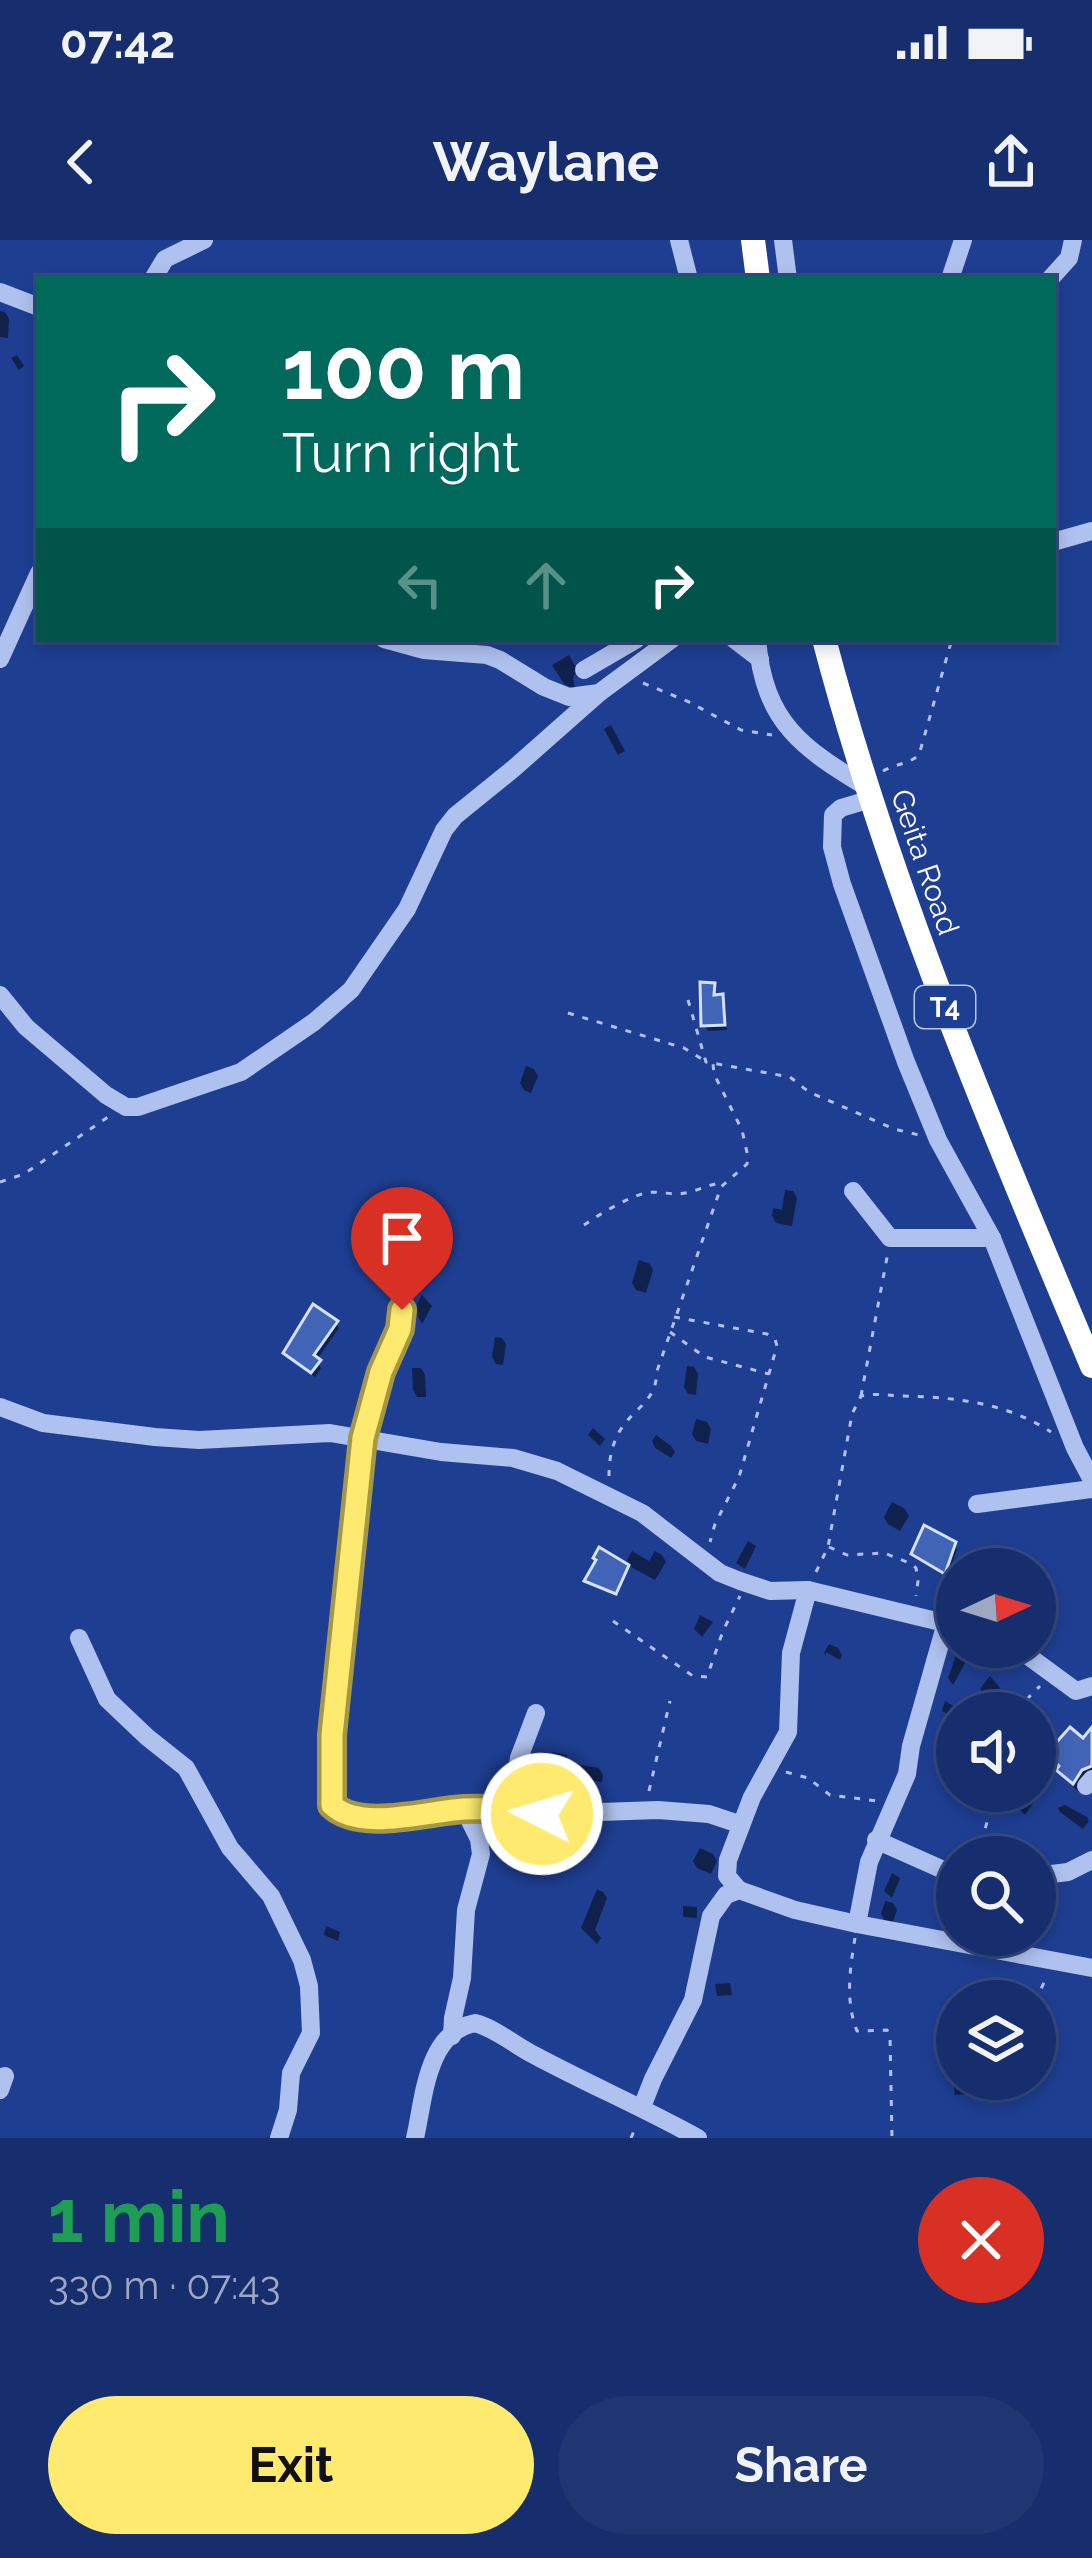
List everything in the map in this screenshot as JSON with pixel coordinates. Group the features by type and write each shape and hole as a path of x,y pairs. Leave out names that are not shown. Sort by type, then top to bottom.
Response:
{"highway":[{"path":"753,240 758,276"},
{"name":"Geita Road","path":"825,642 912,922 1092,1366"}],"street":[{"path":"155,276 165,259 204,240"},
{"path":"679,240 688,276"},
{"path":"783,240 788,276"},
{"path":"951,276 964,240"},
{"path":"1053,276 1069,258 1073,240"},
{"path":"0,292 36,306"},
{"path":"1056,541 1092,530"},
{"path":"0,659 36,580"},
{"path":"395,642 424,650 487,655 569,697 599,693"},
{"path":"584,670 632,642"},
{"path":"0,995 26,1027 126,1107 139,1107 241,1072 351,990 407,909 455,815 599,693 668,642"},
{"path":"758,649 778,715 794,736 869,794 833,815 832,847 842,884 938,1140 992,1238 1092,1480"},
{"path":"853,1191 890,1238 992,1238"},
{"path":"402,1310 400,1329 381,1372 363,1438 332,1735 332,1805 338,1812 370,1820 464,1809 542,1814 688,1811 740,1824"},
{"path":"0,1407 43,1423 155,1437 200,1440 331,1433 462,1454 513,1457 557,1471 642,1513 720,1573 745,1583 770,1591 808,1590 936,1622"},
{"path":"977,1504 1092,1490"},
{"path":"808,1590 791,1653 788,1732 731,1845 727,1869 731,1882 740,1890 795,1910 1092,1968"},
{"path":"79,1638 106,1699 186,1768 230,1848 271,1896 302,1960 309,1987 311,2033 291,2073 288,2110 279,2138"},
{"path":"857,1924 869,1862 907,1774 911,1746 937,1668"},
{"path":"1049,1668 1076,1685 1092,1704"},
{"path":"510,1810 519,1758 536,1713"},
{"path":"452,2036 466,1910 481,1854 464,1809"},
{"path":"876,1840 936,1867"},
{"path":"1056,1873 1092,1860"},
{"path":"642,2107 693,2000 714,1908 726,1894 740,1890"},
{"path":"415,2138 433,2061 468,2024 483,2025 698,2138"}],"path":[{"path":"869,794 883,771 919,755 951,642"},
{"path":"625,674 741,730 794,736"},
{"path":"688,1000 706,1062"},
{"path":"568,1013 684,1048 706,1062 790,1077 809,1092 894,1129 938,1140"},
{"path":"584,1226 640,1194 686,1193 724,1183 742,1171 748,1157 742,1130 713,1064"},
{"path":"0,1182 23,1174 91,1130 112,1115 117,1103"},
{"path":"610,1496 612,1448 621,1429 655,1390 656,1371 724,1183"},
{"path":"808,1590 828,1546 890,1238"},
{"path":"674,1318 771,1336 777,1343 739,1477 701,1560"},
{"path":"670,1332 705,1357 770,1375"},
{"path":"861,1396 916,1396 991,1406 1033,1420 1075,1448"},
{"path":"828,1546 844,1555 884,1552 913,1564 918,1585 911,1616"},
{"path":"613,1621 693,1676 707,1677 745,1583"},
{"path":"1033,1692 1047,1681 1076,1685"},
{"path":"645,1811 670,1700"},
{"path":"768,1767 808,1778 830,1795 897,1800"},
{"path":"857,1924 850,1970 853,2020 857,2031 887,2030 890,2036 892,2138"},
{"path":"1047,1980 1057,1961"}],"building":[{"path":"700,982 715,983 714,995 723,994 725,1025 701,1026"},
{"path":"313,1304 338,1321 314,1355 321,1360 311,1373 283,1353"},
{"path":"924,1525 956,1542 954,1548 936,1548 936,1569 911,1554"},
{"path":"599,1547 629,1565 616,1594 584,1581"},
{"path":"1070,1727 1083,1738 1092,1727 1092,1766 1082,1770 1073,1784 1056,1770 1056,1743"}],"route":[{"path":"402,1310 398,1337 381,1372 363,1438 332,1735 332,1805 338,1812 370,1820 464,1809 542,1814"}]}
